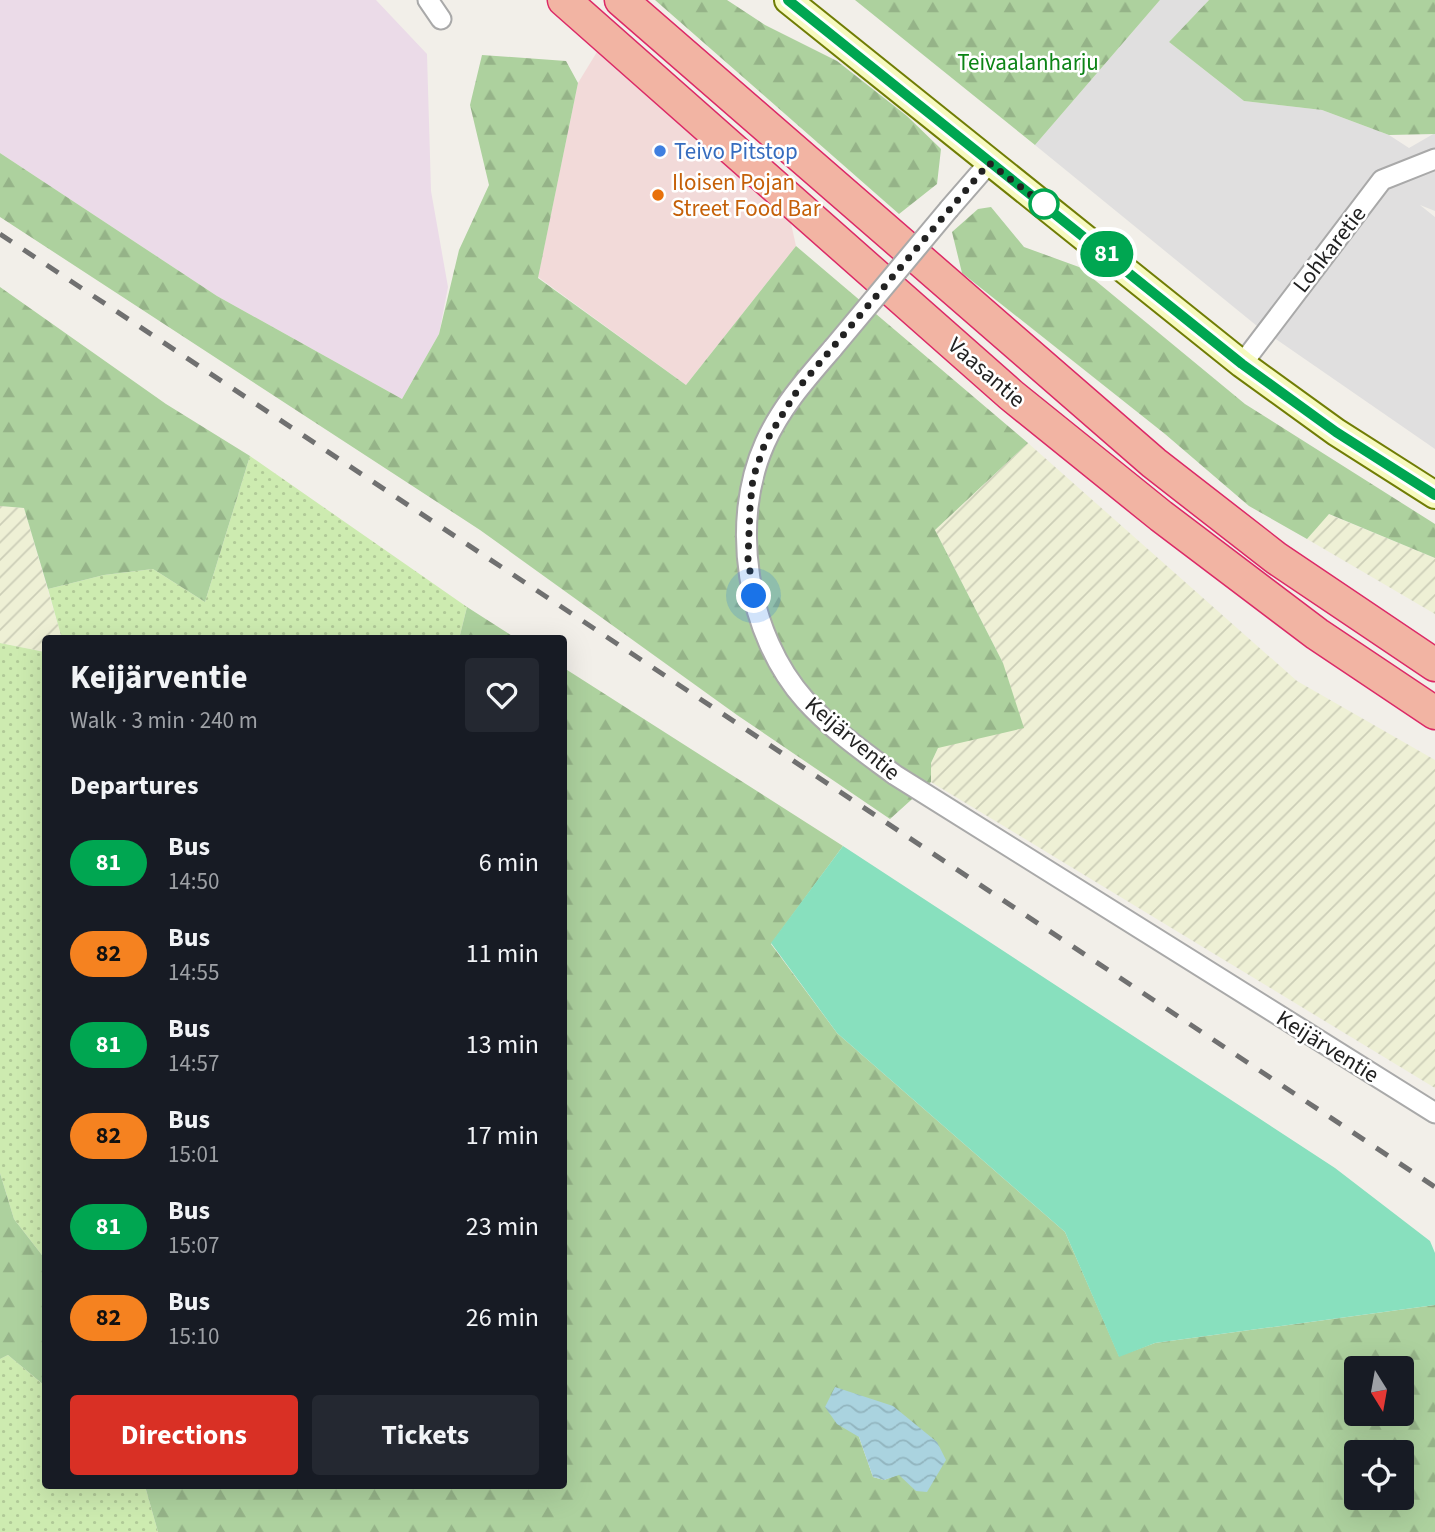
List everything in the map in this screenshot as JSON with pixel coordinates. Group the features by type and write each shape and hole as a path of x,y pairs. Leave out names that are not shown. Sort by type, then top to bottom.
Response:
{"highway":[{"name":"Vaasantie","path":"564,0 1044,421 1161,516 1317,634 1435,713"},
{"name":"Vaasantie","path":"621,0 1154,463 1276,558 1435,665"}],"main road":[{"path":"788,0 989,163 1172,305 1242,364 1336,432 1435,495"}],"street":[{"path":"428,0 441,19"},
{"name":"Lohkaretie","path":"1242,364 1381,180 1435,159"},
{"name":"Keijärventie","path":"989,163 800,386 765,443 753,478 750,507 748,559 758,615 790,679 804,698 824,719 895,775 1435,1113"}],"shaded area":[{"path":"0,0 376,0 427,54 431,191 448,287 439,334 402,399 217,296 0,153"},
{"path":"1160,0 1209,0 1169,42 1244,101 1322,110 1389,135 1409,148 1435,133 1435,211 1420,205 1435,217 1435,449 1257,326 1035,145"},
{"path":"600,47 788,210 796,246 686,385 538,277 578,83"}],"green space":[{"path":"655,0 727,0 765,25 837,61 907,116 941,149 937,184 899,214"},
{"name":"Teivaalanharju","path":"855,0 1160,0 1035,145"},
{"path":"1209,0 1435,0 1435,134 1389,135 1322,110 1244,101 1169,42"},
{"path":"482,55 566,61 578,83 538,278 686,385 796,246 1028,443 935,530 1003,663 1024,728 938,748 931,763 931,782 890,819 737,715 480,530 0,217 0,153 217,296 402,399 439,334 459,250 489,185 470,105"},
{"path":"991,207 1024,247 1079,267 1245,404 1435,524 1435,558 1329,514 1307,539 1249,506 1165,434 962,273 952,232 978,209"},
{"path":"0,287 166,404 250,456 205,602 153,569 104,575 48,589 24,508 0,506"},
{"path":"1028,443 1297,681 1435,760 1435,1088 931,782 931,763 938,748 1003,663 935,530"},
{"path":"250,456 467,607 460,635 61,635 48,589 104,575 153,569 205,602"},
{"path":"0,506 24,508 61,635 42,635 42,651 0,643"},
{"path":"1328,514 1435,558 1435,614 1307,539"},
{"path":"467,607 511,635 460,635"},
{"path":"0,643 42,651 42,1255 14,1219 0,1173"},
{"path":"567,670 843,846 771,944 837,1033 1065,1232 1119,1356 1155,1343 1435,1305 1435,1532 158,1532 146,1489 567,1489","holes":["893,1407 913,1425 899,1474 884,1480 873,1477 859,1437"]},
{"path":"843,846 1335,1168 1430,1241 1435,1253 1435,1305 1155,1343 1119,1357 1065,1232 837,1033 771,943"},
{"path":"0,1173 14,1219 42,1255 42,1383 8,1355 0,1359"},
{"path":"8,1355 42,1383 42,1489 146,1489 158,1532 0,1532 0,1359"}],"water":[{"path":"835,1387 893,1406 937,1442 946,1460 927,1492 916,1491 899,1475 884,1480 873,1477 859,1437 837,1424 825,1407"}],"railway":[{"path":"0,234 1435,1187"}],"bus line":[{"name":"81","path":"788,0 989,163 1172,305 1242,364 1336,432 1435,495"}],"place":[{"name":"Teivo Pitstop","path":"660,151"},
{"name":"Iloisen Pojan Street Food Bar","path":"658,195"}],"route":[{"path":"754,596 748,559 753,478 765,443 800,386 989,163 1046,206 1044,204"}]}
